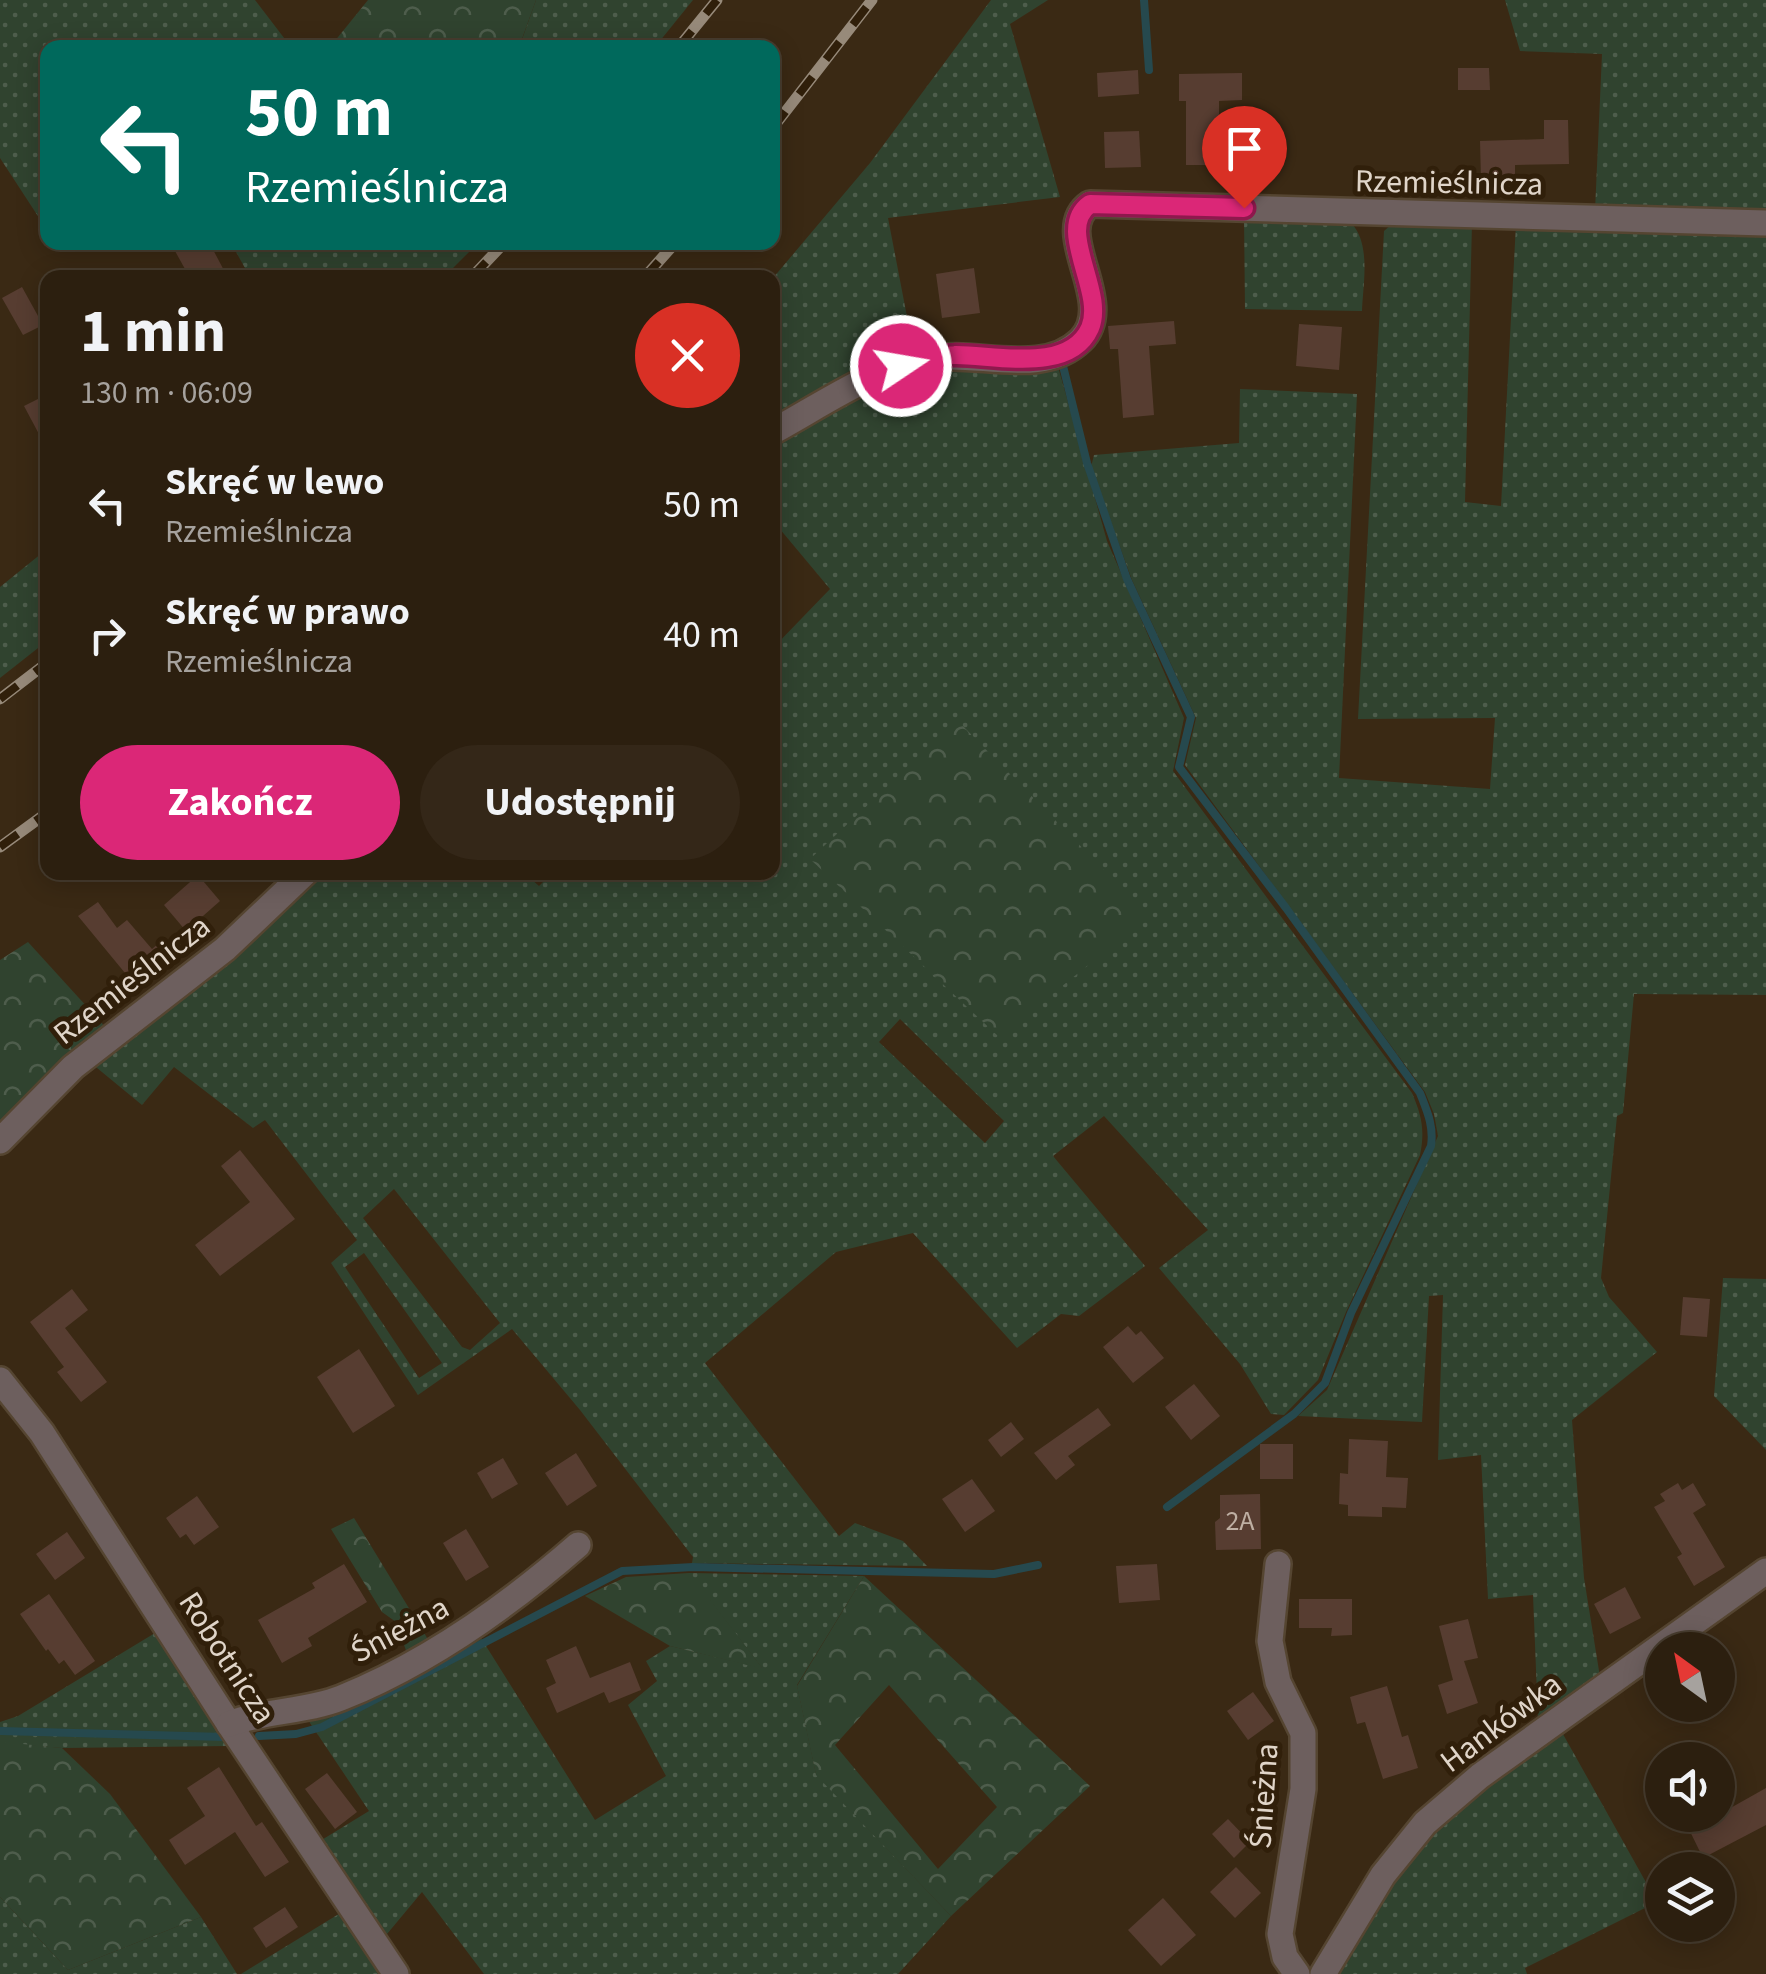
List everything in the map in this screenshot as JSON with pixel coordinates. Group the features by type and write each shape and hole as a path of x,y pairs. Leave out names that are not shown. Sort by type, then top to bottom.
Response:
{"street":[{"name":"Rzemieślnicza","path":"780,428 915,360 954,355 1040,358 1069,349 1090,328 1093,315 1076,232 1077,218 1090,204 1766,223"},
{"name":"Rzemieślnicza","path":"0,1142 73,1067 224,950 298,880"},
{"name":"Robotnicza","path":"0,1380 42,1432 229,1724 396,1974"},
{"name":"Śnieżna","path":"229,1724 254,1715 338,1699 402,1668 474,1627 578,1545"},
{"name":"Śnieżna","path":"1278,1564 1270,1641 1278,1682 1302,1733 1303,1789 1280,1934 1285,1957 1297,1974"},
{"name":"Hankówka","path":"1323,1974 1382,1876 1425,1823 1480,1776 1766,1571"}],"green space":[{"path":"0,0 255,0 286,40 40,40 40,219 0,158"},
{"path":"368,0 536,0 522,40 336,40"},
{"path":"536,0 693,0 661,40 522,40"},
{"path":"991,0 1048,0 1010,24 1060,197 888,218 914,353 780,418 780,270 870,163"},
{"path":"1505,0 1766,0 1766,213 1595,211 1602,54 1520,51"},
{"path":"1244,216 1352,224 1364,254 1362,311 1245,309"},
{"path":"1472,223 1465,502 1501,506 1516,224 1766,234 1766,995 1634,994 1601,1278 1609,1297 1657,1352 1572,1420 1584,1578 1600,1677 1538,1719 1533,1595 1488,1599 1481,1455 1438,1460 1443,1295 1429,1296 1422,1422 1298,1416 1327,1390 1438,1136 1434,1114 1425,1092 1185,765 1196,718 1132,580 1091,467 1094,455 1239,443 1240,389 1357,394 1339,778 1490,789 1495,718 1358,719 1384,231 1392,224"},
{"path":"235,250 471,250 451,270 246,270"},
{"path":"1057,363 1107,541 1184,718 1173,771 1412,1093 1422,1124 1420,1155 1318,1380 1284,1415 1271,1414 1240,1364 1159,1268 1208,1230 1104,1116 1053,1156 1145,1266 1079,1316 1061,1314 1017,1348 913,1233 836,1252 705,1363 839,1536 855,1523 903,1541 927,1566 692,1563 693,1557 580,1410 512,1329 418,1395 331,1263 357,1240 265,1120 253,1128 174,1067 142,1105 91,1063 309,880 532,880 539,886 545,880 780,880 780,641 830,589 780,529 780,436 902,373 941,364","holes":["900,1019 1004,1121 985,1143 879,1042","394,1189 500,1323 470,1350 462,1347 363,1218","364,1253 442,1363 419,1378 345,1267"]},
{"path":"40,555 40,647 0,678 0,587"},
{"path":"958,721 1149,916 999,1037 810,859"},
{"path":"28,942 109,1031 0,1134 0,960"},
{"path":"1723,1278 1766,1279 1766,1450 1714,1396"},
{"path":"354,1518 432,1646 409,1659 396,1622 382,1612 331,1529"},
{"path":"689,1573 864,1576 797,1685 816,1774 951,1916 898,1974 484,1974 422,1892 387,1934 320,1841 369,1811 304,1714 472,1636 481,1638 595,1820 666,1776 628,1705 657,1681 646,1661 670,1646 762,1668"},
{"path":"690,1573 763,1669 670,1646 585,1596 626,1577"},
{"path":"864,1576 1090,1786 951,1916 816,1775 797,1686","holes":["889,1685 997,1807 938,1869 835,1745"]},
{"path":"155,1633 228,1746 62,1748 0,1743 0,1722 18,1716"},
{"path":"1559,1727 1645,1881 1645,1908 1525,1968 1527,1974 1333,1974 1393,1880 1427,1836 1478,1788"},
{"path":"3,1742 62,1748 110,1794 201,1917 68,1970 0,1897"},
{"path":"0,1897 68,1970 201,1917 237,1974 0,1974"},
{"path":"342,1912 382,1974 241,1974"}],"building":[{"path":"1458,68 1489,68 1490,90 1458,90"},
{"path":"1138,70 1139,94 1098,97 1097,73"},
{"path":"1242,73 1242,100 1219,101 1219,165 1186,165 1186,101 1179,101 1179,74"},
{"path":"1544,120 1568,120 1569,164 1515,165 1515,179 1481,180 1480,141 1544,139"},
{"path":"1139,131 1141,167 1105,168 1104,132"},
{"path":"174,250 213,250 224,270 186,270"},
{"path":"974,268 980,313 942,318 936,274"},
{"path":"22,287 40,326 23,335 2,298"},
{"path":"1174,321 1176,344 1149,346 1154,415 1123,418 1118,349 1110,349 1108,326"},
{"path":"1299,324 1342,327 1339,370 1296,366"},
{"path":"40,398 40,436 24,406"},
{"path":"192,880 202,880 220,901 186,931 164,905"},
{"path":"98,902 117,928 127,920 152,949 158,944 173,961 139,990 78,916"},
{"path":"240,1150 295,1219 220,1276 195,1245 250,1202 221,1166"},
{"path":"72,1289 88,1310 65,1328 107,1382 81,1402 57,1372 64,1367 30,1322"},
{"path":"1683,1297 1710,1299 1707,1337 1680,1335"},
{"path":"1128,1326 1136,1335 1141,1331 1164,1358 1133,1383 1103,1347"},
{"path":"359,1349 395,1406 353,1433 317,1377"},
{"path":"1194,1384 1220,1416 1191,1440 1165,1407"},
{"path":"1098,1408 1111,1425 1068,1456 1075,1465 1056,1480 1034,1453"},
{"path":"1011,1422 1024,1439 1001,1457 988,1440"},
{"path":"1349,1439 1388,1441 1386,1477 1408,1478 1406,1508 1382,1507 1382,1517 1348,1516 1348,1505 1339,1504 1340,1473 1348,1474"},
{"path":"1260,1444 1293,1444 1293,1479 1260,1479"},
{"path":"576,1453 597,1486 567,1506 545,1473"},
{"path":"503,1458 518,1484 492,1499 477,1473"},
{"path":"972,1479 995,1511 965,1532 942,1499"},
{"path":"1678,1483 1682,1490 1693,1483 1706,1505 1693,1513 1725,1567 1694,1586 1677,1557 1682,1554 1654,1507 1665,1501 1660,1494"},
{"path":"1260,1494 1261,1549 1216,1550 1215,1522 1220,1518 1220,1495"},
{"path":"197,1496 219,1527 194,1545 186,1534 180,1538 166,1518"},
{"path":"466,1529 489,1567 466,1581 443,1543"},
{"path":"67,1532 85,1558 55,1580 36,1554"},
{"path":"344,1564 367,1602 308,1638 312,1646 282,1663 258,1620 315,1588 312,1583"},
{"path":"1157,1564 1160,1600 1119,1603 1116,1566"},
{"path":"1625,1587 1641,1618 1610,1634 1594,1604"},
{"path":"49,1594 95,1661 75,1675 64,1660 59,1664 46,1651 20,1614"},
{"path":"1299,1599 1352,1599 1352,1635 1331,1636 1332,1628 1299,1628"},
{"path":"1468,1619 1478,1658 1464,1661 1478,1703 1447,1714 1438,1685 1453,1680 1439,1626"},
{"path":"576,1646 590,1678 630,1662 641,1690 609,1703 604,1692 557,1713 546,1688 556,1683 546,1660"},
{"path":"1387,1686 1402,1737 1408,1735 1418,1768 1383,1779 1365,1722 1357,1724 1350,1697"},
{"path":"1253,1692 1274,1721 1248,1740 1227,1711"},
{"path":"219,1767 256,1826 262,1822 289,1862 265,1877 235,1832 185,1865 169,1840 205,1816 187,1788"},
{"path":"327,1773 357,1812 335,1829 305,1789"},
{"path":"1766,1788 1766,1825 1714,1852 1700,1852 1690,1832 1735,1832 1735,1805"},
{"path":"1228,1819 1250,1842 1234,1858 1212,1834"},
{"path":"1236,1867 1261,1893 1235,1918 1210,1892"},
{"path":"1163,1898 1196,1935 1161,1966 1128,1930"},
{"path":"285,1907 298,1927 266,1948 253,1928"}],"waterway":[{"path":"1144,0 1149,70"},
{"path":"1066,360 1062,362 1087,463 1127,579 1191,717 1179,767 1420,1093 1432,1132 1431,1146 1351,1313 1325,1383 1294,1414 1167,1507"},
{"path":"259,1736 296,1734 322,1727 622,1571 693,1567 994,1574 1038,1565"},
{"path":"0,1731 225,1737"}],"railway":[{"path":"684,40 717,0"},
{"path":"780,119 872,0"},
{"path":"479,270 497,250"},
{"path":"651,270 669,250"},
{"path":"0,699 40,668"},
{"path":"0,847 40,818"}],"route":[{"path":"901,366 915,360 954,355 1040,358 1069,349 1082,340 1093,315 1076,232 1077,218 1090,204 1244,208"}]}
